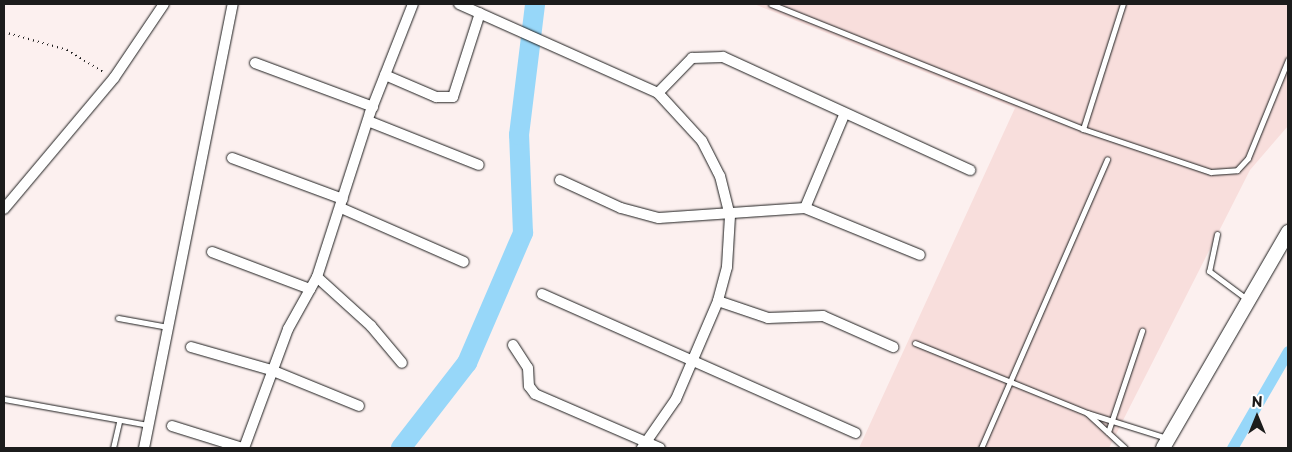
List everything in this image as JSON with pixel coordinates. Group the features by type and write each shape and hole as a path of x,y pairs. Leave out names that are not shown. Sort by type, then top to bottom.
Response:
{"main road":[{"path":"1166,444 1288,232"}],"street":[{"path":"4,209 114,78 164,4"},
{"path":"144,448 233,4"},
{"path":"172,426 243,448 271,370 310,289 318,277 368,121 414,4"},
{"path":"459,4 658,93 702,141 720,176 730,216 726,267 718,301 694,362 644,445"},
{"path":"385,76 436,97 453,97 480,13"},
{"path":"658,93 692,58 712,55 970,170"},
{"path":"255,63 373,108"},
{"path":"804,208 844,114"},
{"path":"368,121 479,165"},
{"path":"232,158 342,204 464,262"},
{"path":"560,180 638,214 659,218 730,216 804,208 920,254"},
{"path":"212,252 310,289"},
{"path":"318,277 371,326 402,364"},
{"path":"542,294 856,433"},
{"path":"718,301 768,318 823,316 893,347"},
{"path":"512,345 528,368 529,386 535,394 644,445 660,448"},
{"path":"191,347 271,370 359,406"}],"lane":[{"path":"771,4 787,6 1084,129 1211,172 1237,170 1248,158 1288,60"},
{"path":"1084,129 1123,4"},
{"path":"981,448 1107,159"},
{"path":"1217,234 1208,271 1249,300"},
{"path":"118,318 168,327"},
{"path":"1108,432 1142,330"},
{"path":"915,343 1088,413 1112,419 1166,444"},
{"path":"4,399 149,426"},
{"path":"1088,413 1126,448"},
{"path":"113,448 119,421"}],"path":[{"path":"4,32 67,50 114,78"}],"shaded area":[{"path":"754,4 1288,4 1288,126 1250,170 1109,448 859,448 1015,108"}],"waterway":[{"path":"401,448 467,363 523,233 519,135 535,4"},
{"path":"1232,448 1288,351"}]}
